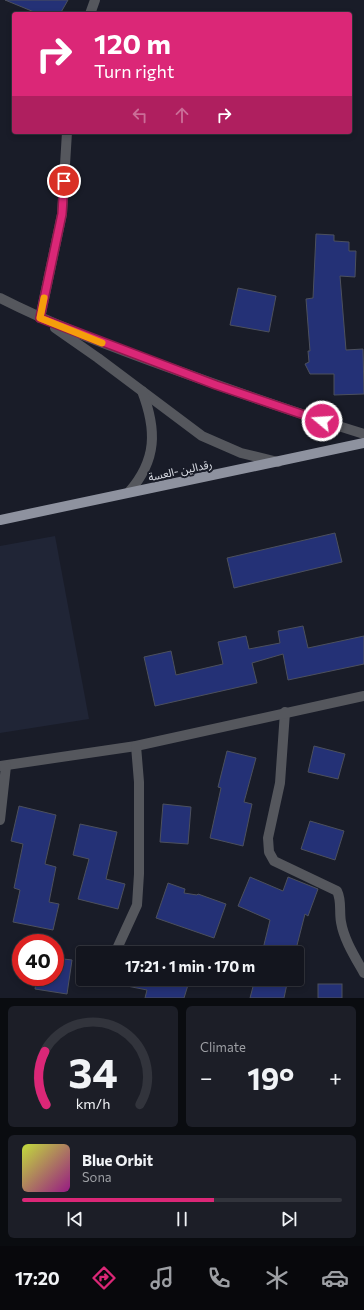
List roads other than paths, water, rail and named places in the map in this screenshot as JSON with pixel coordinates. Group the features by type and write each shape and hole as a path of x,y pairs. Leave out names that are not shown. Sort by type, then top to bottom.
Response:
{"main road":[{"name":"رقدالين -العسة","path":"0,520 364,443"}],"street":[{"path":"91,12 95,0"},
{"path":"40,318 62,214 67,134"},
{"path":"0,298 40,318 216,385 364,434"},
{"path":"40,318 202,436 219,445 241,453 278,462"},
{"path":"129,492 141,478 150,454 152,442 151,413 142,391"},
{"path":"0,820 3,766 136,746 285,712 364,696"},
{"path":"285,712 280,783 268,838 269,852 274,861 337,891 341,898 341,922 346,939 364,973"},
{"path":"118,946 136,905 139,874 139,782 136,746"}]}
